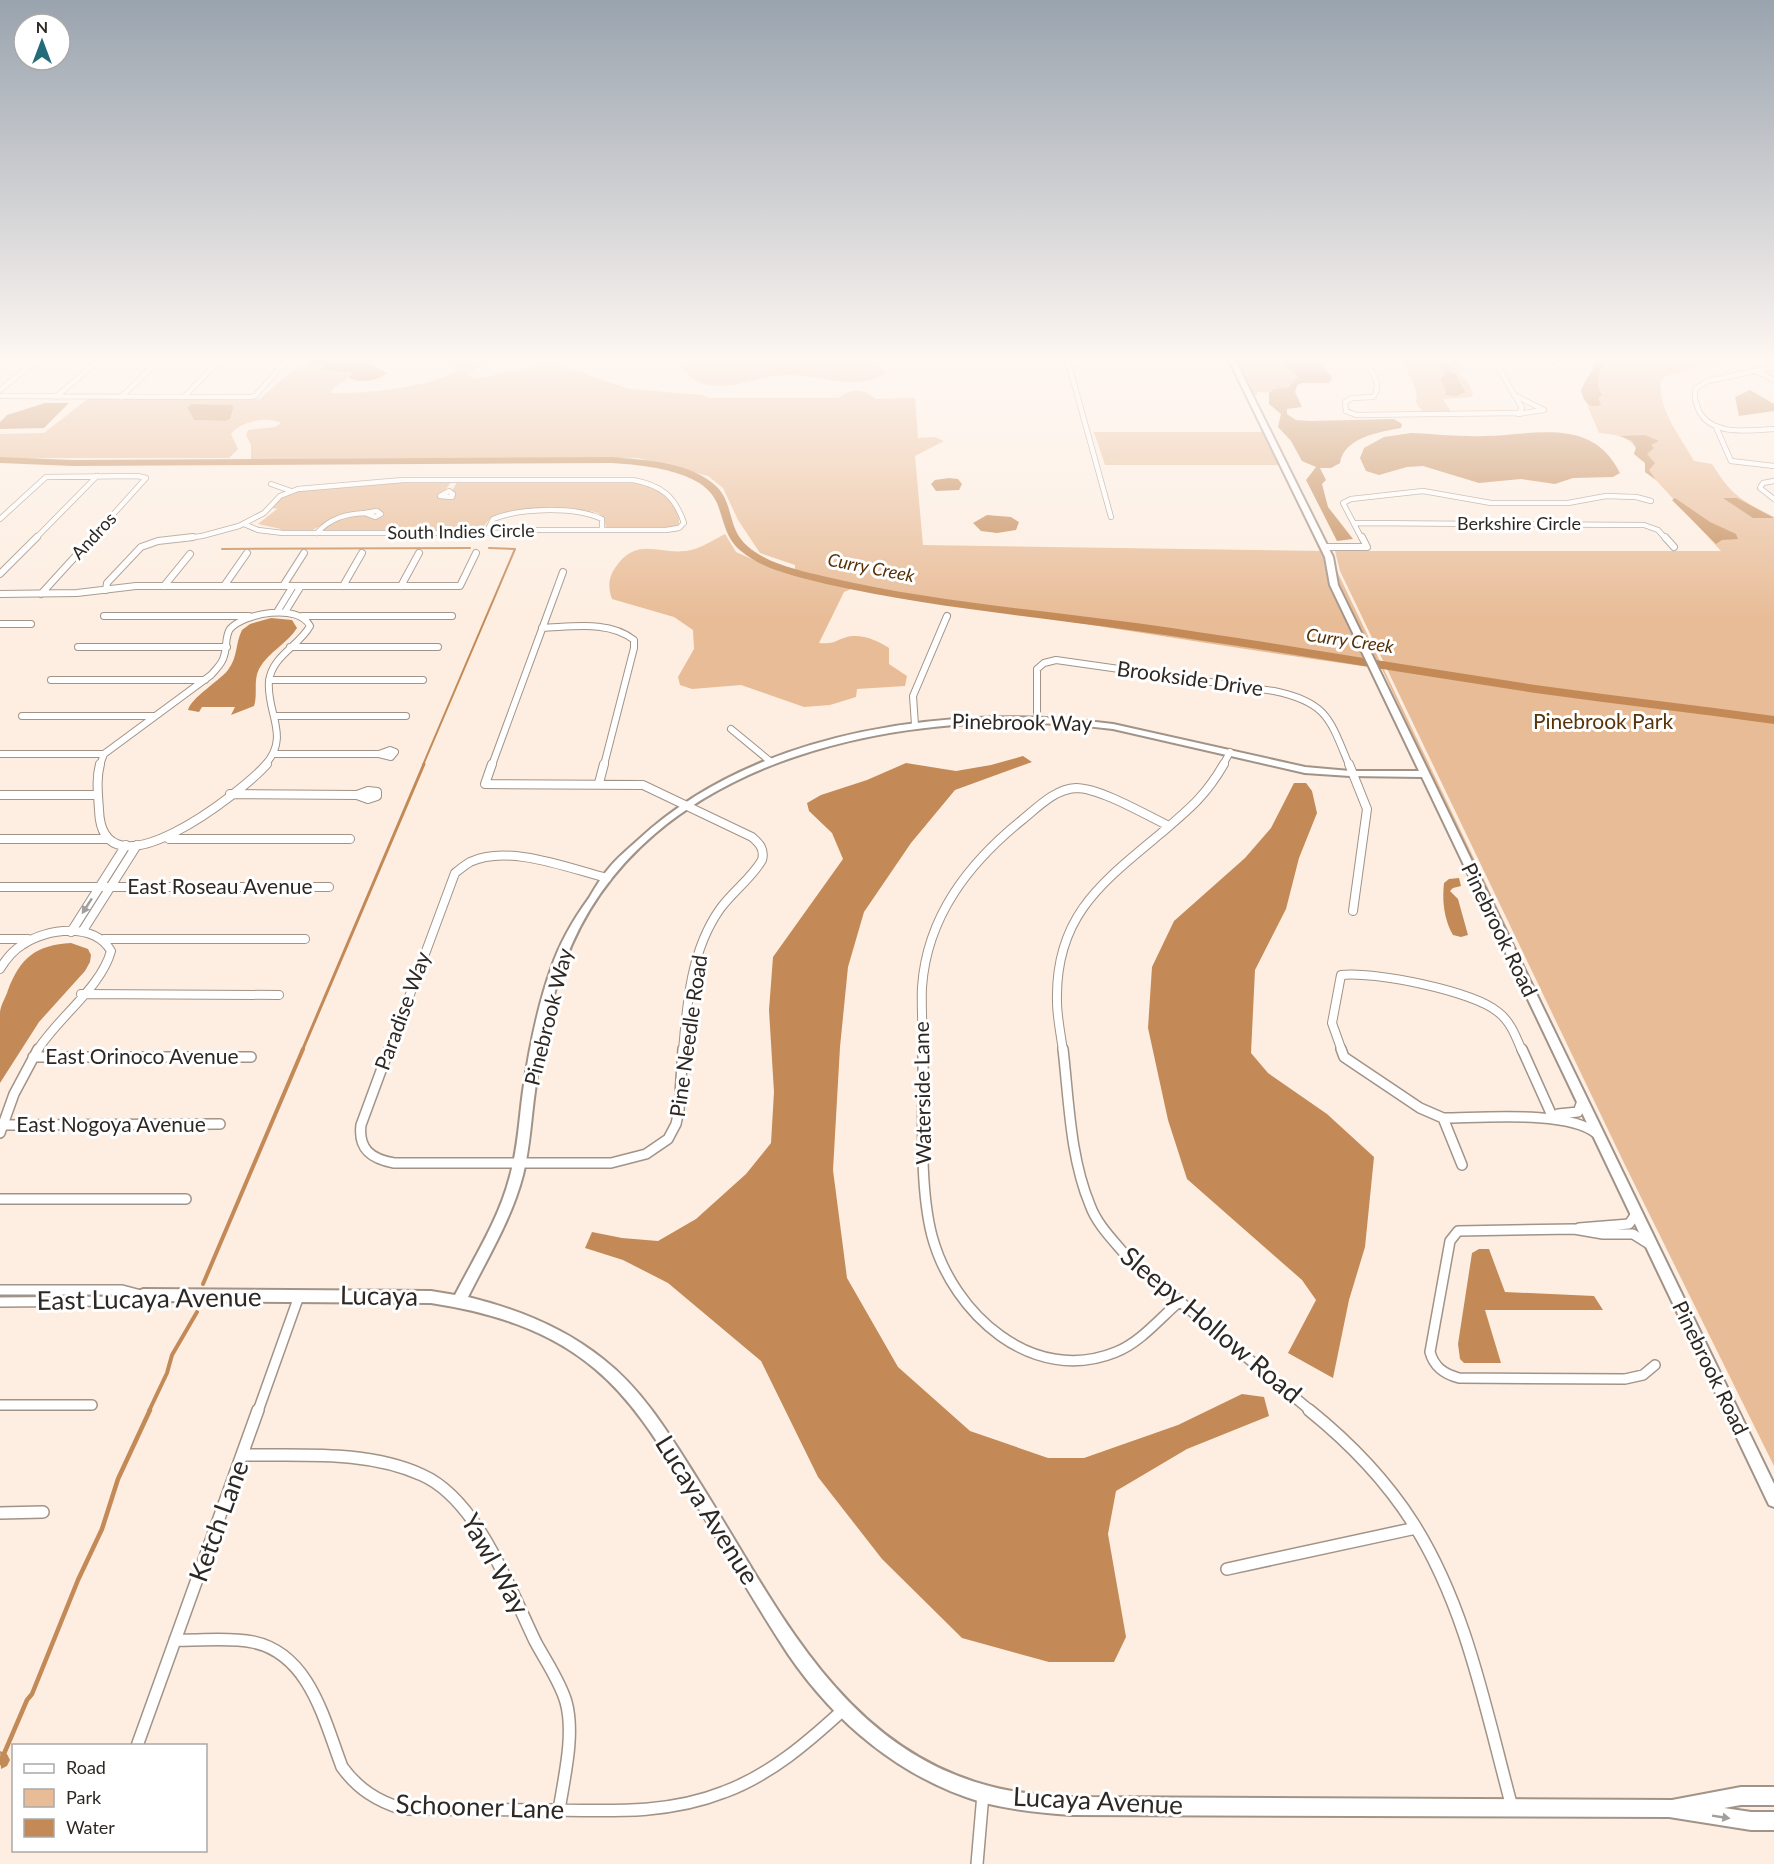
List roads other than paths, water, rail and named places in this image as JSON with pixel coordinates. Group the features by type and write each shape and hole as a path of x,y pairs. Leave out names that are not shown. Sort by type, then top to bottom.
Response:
{"street":[{"path":"1091,445 1111,517"},
{"name":"Pinebrook Road","path":"1274,445 1330,561 1332,582 1774,1500"},
{"path":"1725,445 1727,456 1731,461 1740,464 1774,466"},
{"path":"0,519 46,477 97,476"},
{"path":"0,574 97,476"},
{"name":"Andros","path":"41,594 146,478 97,476"},
{"path":"106,590 107,583 134,552 154,542 212,534 244,524 264,513 277,498 291,491 384,481 455,480 449,491"},
{"name":"South Indies Circle","path":"244,524 270,532 486,533 666,530 679,528 684,521 671,495 664,489 645,482 455,480"},
{"path":"1774,481 1764,483 1760,488 1774,499"},
{"path":"271,484 291,491"},
{"path":"1324,547 1367,547 1343,503 1346,501 1421,491 1488,503 1568,503 1606,496 1636,497 1652,501"},
{"path":"486,533 493,519 514,512 594,513 602,519 602,530"},
{"path":"317,533 323,525 336,518 365,513"},
{"name":"Berkshire Circle","path":"1354,523 1642,524 1656,528 1674,547"},
{"path":"224,586 247,553"},
{"path":"283,586 304,553"},
{"path":"343,586 362,553"},
{"path":"401,586 419,553"},
{"path":"0,594 77,594 129,586 460,586 476,553"},
{"path":"164,586 190,554"},
{"name":"Pine Needle Road","path":"519,1162 624,1161 655,1149 666,1140 675,1127 693,978 700,951 718,912 764,858 763,850 756,840 647,786 599,783 485,784 562,572"},
{"path":"281,612 293,586"},
{"path":"281,612 301,586"},
{"path":"104,616 254,616 281,612 302,616 452,616"},
{"path":"106,839 99,826 98,795 100,764 104,754 205,680 220,665 231,628 254,616"},
{"path":"165,839 182,830 230,794 263,768 275,754 279,739 269,680 276,663 309,628 309,622 302,616"},
{"path":"915,725 913,696 947,616"},
{"path":"0,624 31,624"},
{"path":"542,628 611,629 627,634 634,642 599,783"},
{"path":"78,647 227,647"},
{"path":"290,647 438,647"},
{"name":"Brookside Drive","path":"1036,719 1037,669 1044,663 1056,660 1274,691 1307,701 1325,712 1353,773"},
{"path":"51,680 205,680"},
{"path":"269,680 423,680"},
{"path":"22,716 154,716"},
{"path":"274,716 406,716"},
{"name":"Pinebrook Way","path":"459,1301 508,1201 519,1162 535,1055 557,969 581,915 607,878 644,840 688,806 727,783 771,762 832,741 915,725 980,719 1036,719 1128,729 1306,770 1425,774"},
{"path":"731,729 771,762"},
{"name":"Sleepy Hollow Road","path":"1230,752 1206,793 1106,879 1085,903 1067,934 1060,958 1057,1000 1077,1164 1088,1200 1098,1220 1122,1252 1347,1442 1386,1484 1416,1528 1431,1554 1461,1626 1512,1807"},
{"path":"0,754 104,754"},
{"path":"275,754 379,754"},
{"path":"1353,773 1368,814 1353,911"},
{"name":"Waterside Lane","path":"1169,826 1093,791 1064,790 1002,835 969,869 953,892 931,939 924,966 922,988 925,1187 929,1225 936,1247 956,1287 990,1329 1019,1349 1053,1360 1072,1362 1102,1358 1129,1345 1180,1301"},
{"path":"230,794 357,795"},
{"path":"0,795 98,795"},
{"path":"0,839 106,839 126,845 137,845 165,839 350,839"},
{"path":"71,932 126,845"},
{"path":"82,932 137,845"},
{"name":"Paradise Way","path":"519,1162 384,1161 364,1151 360,1139 361,1125 449,883 459,869 482,858 508,855 607,878"},
{"name":"East Roseau Avenue","path":"0,887 328,887"},
{"path":"0,939 33,939 82,932 104,939 305,939"},
{"path":"0,969 13,952 33,939"},
{"path":"1,1129 17,1086 33,1057 55,1025 109,961 111,951 104,939"},
{"path":"1553,1118 1512,1028 1494,1008 1468,997 1357,973 1346,973 1339,977 1332,1023 1344,1057 1420,1108 1443,1118 1553,1118 1583,1124 1599,1136"},
{"path":"81,994 279,995"},
{"name":"East Orinoco Avenue","path":"33,1057 251,1057"},
{"path":"1553,1118 1558,1114 1578,1112 1582,1101"},
{"path":"1443,1118 1462,1165"},
{"name":"East Nogoya Avenue","path":"1,1129 220,1124"},
{"path":"0,1199 186,1199"},
{"path":"1574,1229 1593,1225 1629,1224 1636,1214"},
{"path":"1653,1248 1643,1238 1633,1234 1603,1234 1574,1229 1476,1229 1455,1233 1450,1241 1430,1347 1432,1361 1440,1370 1459,1378 1625,1379 1643,1375 1654,1365"},
{"path":"0,1290 122,1290 143,1295"},
{"path":"34,1302 40,1290"},
{"name":"East Lucaya Avenue","path":"0,1302 119,1301 143,1295 299,1296"},
{"name":"Lucaya","path":"299,1296 408,1296 459,1301"},
{"name":"Ketch Lane","path":"138,1744 299,1296"},
{"name":"Lucaya Avenue","path":"459,1301 508,1313 551,1332 597,1361 627,1389 657,1429 801,1660 843,1710 905,1757 940,1776 983,1793 1027,1802 1072,1806 1669,1808 1742,1820 1774,1821"},
{"path":"0,1405 92,1405"},
{"name":"Yawl Way","path":"243,1455 353,1457 378,1460 424,1475 458,1500 483,1535 566,1702 568,1742 559,1810"},
{"path":"0,1513 43,1512"},
{"path":"1227,1569 1416,1528"},
{"name":"Schooner Lane","path":"176,1640 253,1642 273,1648 288,1657 298,1667 310,1686 342,1767 361,1789 386,1804 417,1810 662,1809 721,1794 777,1766 803,1748 843,1710"},
{"path":"977,1864 983,1793"},
{"name":"Lucaya Avenue","path":"1669,1808 1741,1796 1774,1796"}],"water":[{"path":"1293,445 1351,445 1343,454 1340,463 1331,468 1320,468 1326,480 1322,484 1328,507 1353,539 1337,541 1306,480 1316,467 1302,461"},
{"path":"1369,445 1596,445 1608,455 1620,473 1613,477 1573,478 1555,484 1521,479 1479,483 1423,466 1407,467 1379,475 1366,471 1360,458 1364,448"},
{"path":"1634,445 1651,445 1654,448 1647,454 1655,463 1649,470 1656,480 1645,472 1645,463 1634,454 1636,448"},
{"path":"958,479 962,484 959,490 936,491 931,484 935,480"},
{"path":"1675,498 1710,522 1736,534 1738,539 1722,540 1716,544 1672,500"},
{"path":"1723,498 1737,498 1774,518 1753,518"},
{"path":"987,515 1011,517 1019,522 1016,530 997,533 981,531 973,523"},
{"path":"271,618 292,620 297,628 259,669 254,706 231,715 235,707 202,707 199,712 188,710 194,700 228,670 242,630 250,624"},
{"path":"1023,756 1032,762 955,790 911,843 864,912 848,967 840,1047 833,1170 847,1278 898,1367 970,1431 1048,1458 1084,1458 1178,1425 1242,1394 1264,1397 1269,1416 1187,1449 1116,1491 1108,1534 1126,1637 1114,1662 1049,1662 962,1638 882,1559 818,1477 761,1361 668,1283 623,1260 585,1248 592,1232 622,1238 658,1241 696,1219 746,1174 771,1143 774,1092 769,1010 773,957 843,859 832,833 809,811 807,803 821,795 867,780 906,763 956,771"},
{"path":"1294,783 1306,783 1312,791 1317,813 1299,858 1286,909 1255,970 1251,1053 1268,1073 1327,1114 1374,1157 1365,1247 1349,1300 1333,1378 1288,1353 1316,1300 1302,1280 1187,1179 1168,1120 1148,1028 1152,967 1174,921 1245,858 1271,828"},
{"path":"1459,878 1461,886 1450,891 1458,899 1468,935 1461,937 1453,935 1450,929 1444,910 1443,896 1444,883 1449,879"},
{"path":"71,943 88,949 91,955 90,962 85,971 39,1022 0,1083 0,1012 18,969 39,950"},
{"path":"1479,1249 1489,1249 1505,1292 1594,1296 1603,1310 1485,1310 1501,1363 1464,1363 1460,1359 1458,1344 1472,1253"}],"waterway":[{"name":"Curry Creek","path":"0,460 73,463 612,460 654,465 685,473 711,486 724,507 733,536 745,549 778,566 826,580 941,601 1136,627 1543,690 1774,720"},
{"path":"222,549 470,548"},
{"path":"423,765 515,549 489,548"},
{"path":"302,1051 424,764"},
{"path":"203,1284 303,1049"},
{"path":"149,1411 167,1373 172,1355 197,1312"},
{"path":"0,1763 27,1700 32,1694 78,1580 102,1529 118,1479 150,1410"}],"park label":[{"name":"Pinebrook Park","path":"1603,722"}]}
